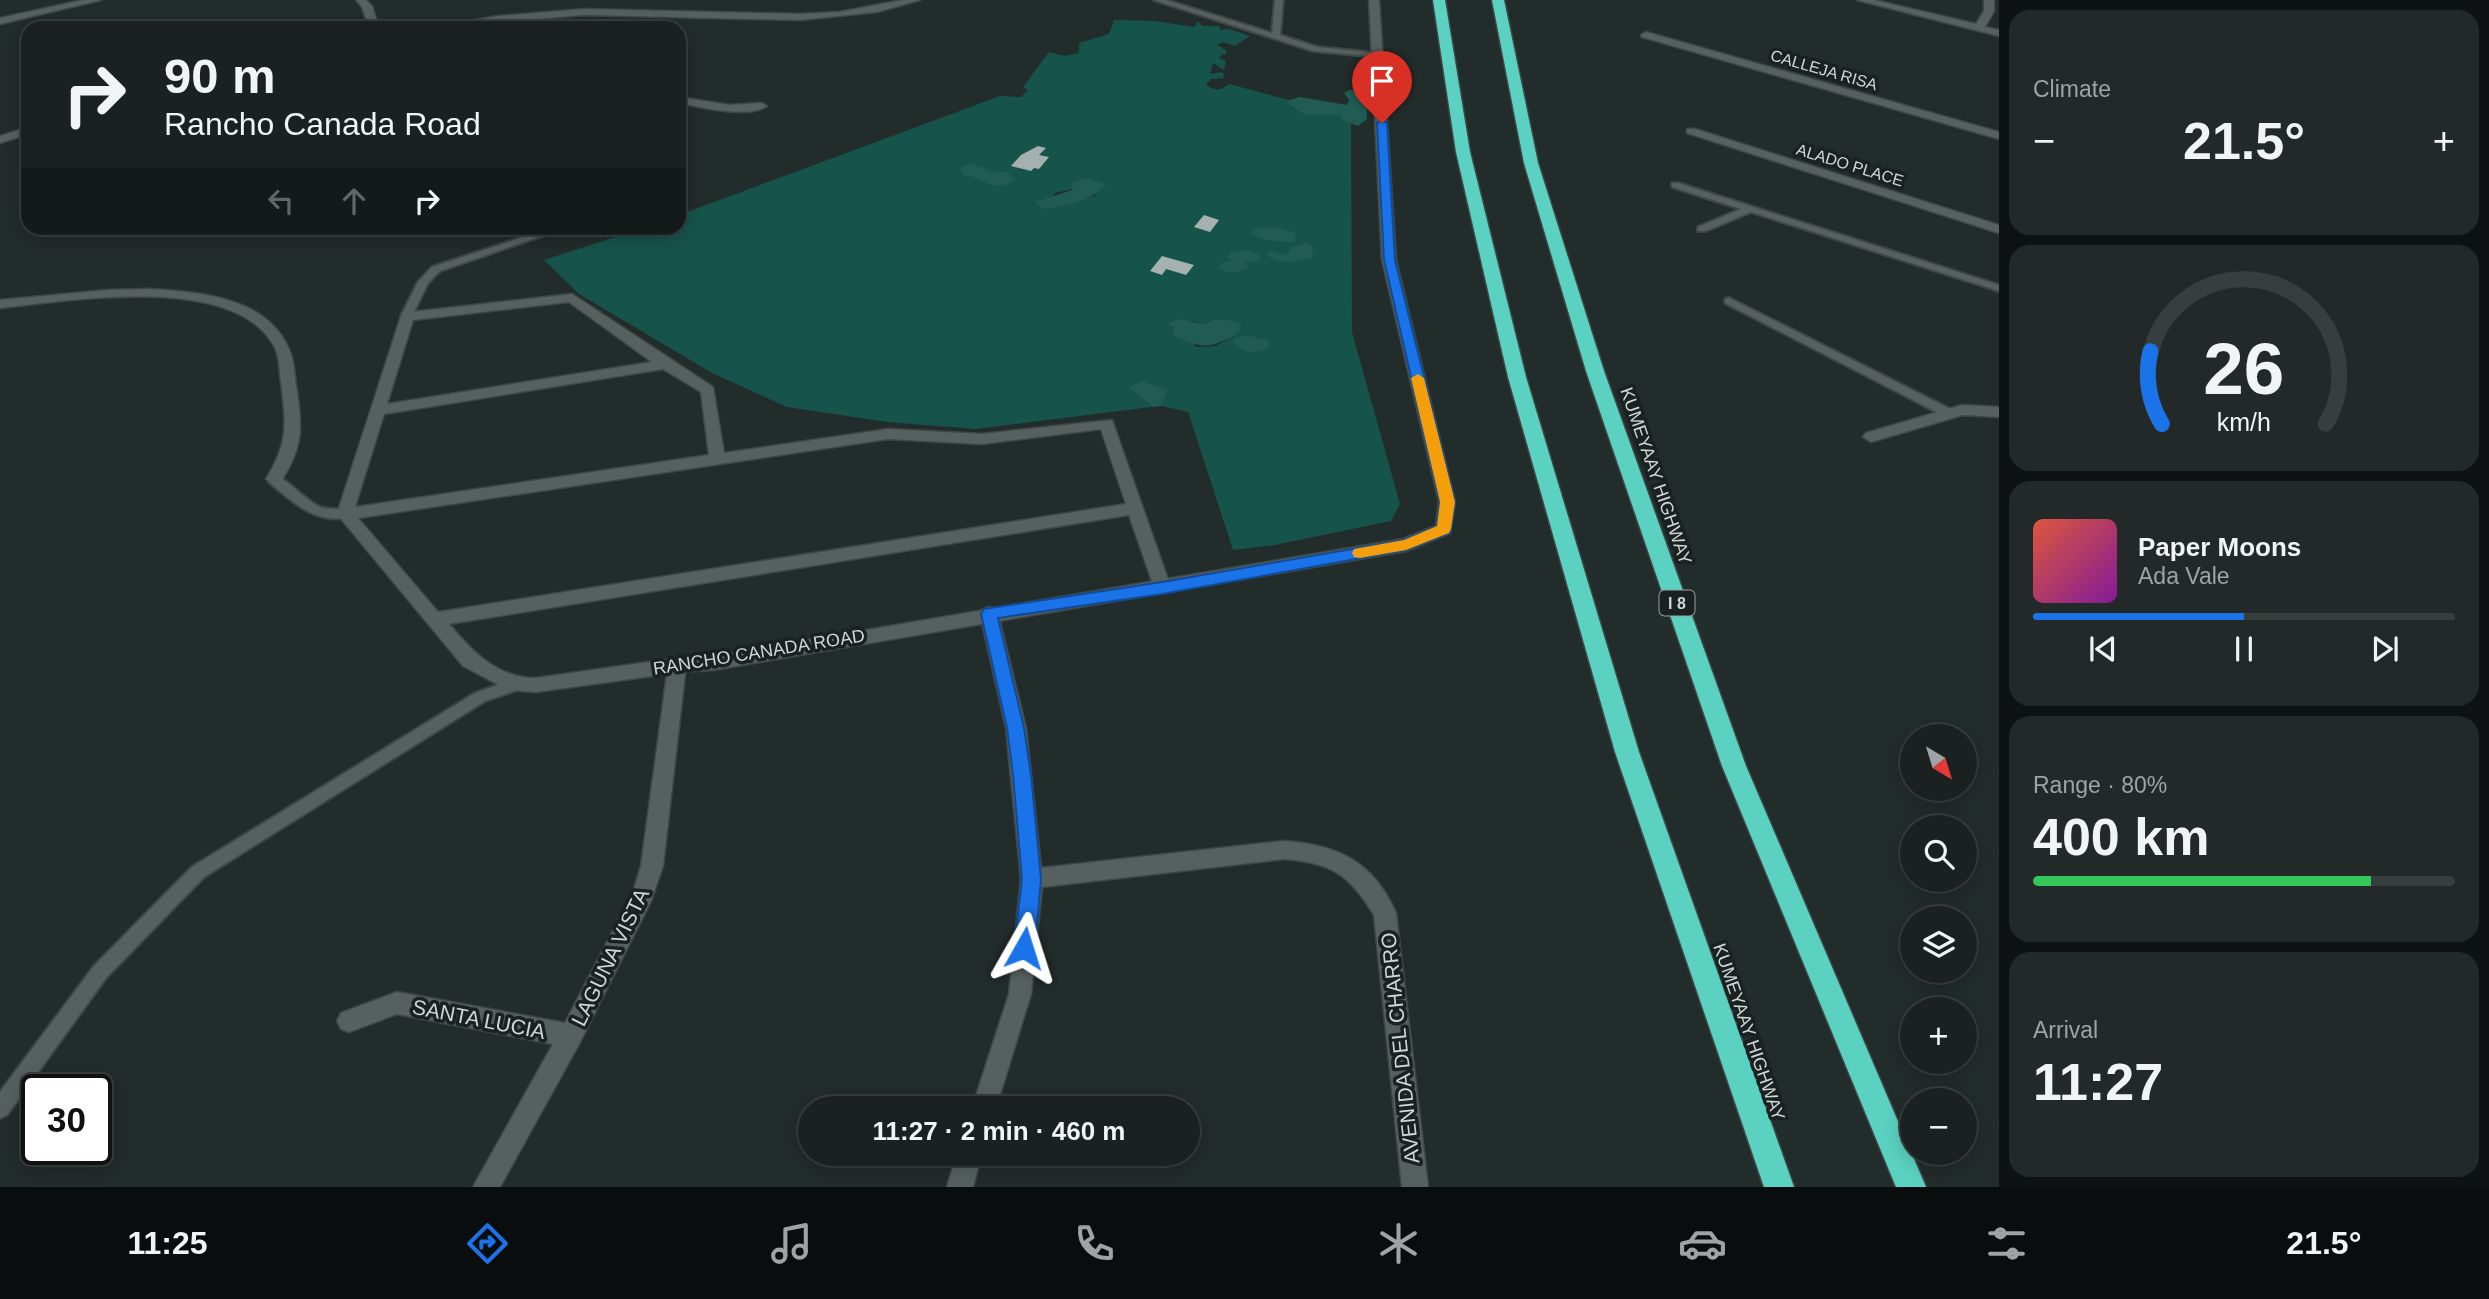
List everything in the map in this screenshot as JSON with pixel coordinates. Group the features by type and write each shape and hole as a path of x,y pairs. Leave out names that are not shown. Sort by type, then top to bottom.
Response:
{"highway":[{"name":"KUMEYAAY HIGHWAY","path":"1439,0 1463,152 1521,391 1627,752 1779,1187"},
{"name":"KUMEYAAY HIGHWAY","path":"1498,0 1531,163 1595,372 1734,766 1911,1187"}],"street":[{"path":"0,22 96,0"},
{"path":"362,0 371,21"},
{"path":"487,21 580,13 784,18 851,14 915,0"},
{"path":"1374,0 1378,55"},
{"path":"1862,0 1999,33"},
{"path":"1979,28 1989,10 1989,0"},
{"name":"CALLEJA RISA","path":"1651,35 1646,35 1999,136"},
{"name":"RANCHO CANADA ROAD","path":"515,685 536,685 713,663 989,614 1162,588 1406,545 1444,529 1447,502 1390,260 1378,55"},
{"path":"686,101 729,108 761,106"},
{"name":"ALADO PLACE","path":"1691,131 1999,229"},
{"path":"0,140 21,132"},
{"path":"0,304 152,292 217,301 250,315 275,337 283,350 286,365 294,442 274,479"},
{"path":"345,514 407,316 572,298 665,364 708,390 717,459"},
{"path":"379,410 665,364"},
{"path":"1871,437 1962,410 1999,412"},
{"path":"345,514 888,434 982,439 1107,423 1162,588"},
{"path":"435,619 1137,508"},
{"path":"345,514 470,661 515,685"},
{"path":"988,1096 1020,994 1032,879 1016,728 989,614"},
{"name":"LAGUNA VISTA","path":"486,1187 571,1036 643,894 652,866 677,666"},
{"name":"AVENIDA DEL CHARRO","path":"1032,879 1284,850 1319,852 1340,860 1371,888 1385,913 1415,1187"},
{"name":"SANTA LUCIA","path":"349,1021 397,1003 571,1036"},
{"path":"960,1187 966,1166"}],"lane":[{"path":"1158,0 1316,49 1378,55"},
{"path":"1276,36 1279,0"},
{"path":"1675,185 1999,288"},
{"path":"1702,229 1750,209"},
{"path":"407,316 424,282 436,269 539,235"},
{"path":"1729,301 1948,413"},
{"path":"274,479 299,502 321,513 345,514"},
{"path":"0,1108 100,972 198,872 480,697 515,685"}],"green space":[{"path":"1114,20 1155,21 1194,27 1198,21 1202,26 1219,26 1220,30 1229,29 1250,36 1235,46 1223,42 1217,45 1226,50 1226,55 1222,54 1219,58 1226,61 1224,70 1213,63 1210,74 1223,72 1224,78 1211,79 1206,85 1218,89 1229,84 1289,100 1290,106 1305,115 1343,115 1342,120 1351,123 1352,332 1400,504 1391,521 1275,545 1233,550 1188,412 1161,406 1167,389 1138,395 1152,407 976,429 887,422 787,407 712,373 579,294 544,260 621,235 686,235 686,212 1000,96 1021,97 1028,90 1023,87 1049,52 1065,56 1079,53 1079,43 1109,34","holes":["1072,189 1098,195 1044,209 1055,193","1213,320 1239,333 1216,346 1197,347 1175,328 1192,321 1203,324"]},
{"path":"1349,90 1367,95 1367,119 1358,126 1342,120 1342,115 1305,115 1289,105 1289,100 1300,97 1347,105 1349,100 1344,93"},
{"path":"971,164 985,168 986,171 1007,172 1015,180 1001,186 964,175 959,168"},
{"path":"1086,178 1106,184 1086,199 1070,204 1044,209 1035,202 1072,190 1073,182"},
{"path":"1276,227 1293,232 1297,237 1293,242 1264,240 1250,232 1259,228"},
{"path":"1306,243 1313,247 1312,258 1282,261 1265,254 1271,251 1282,255 1288,253 1291,248"},
{"path":"1250,250 1261,256 1257,262 1245,261 1248,268 1226,272 1219,268 1223,262 1237,260 1228,259 1230,252"},
{"path":"1178,319 1203,324 1213,320 1229,320 1241,324 1239,333 1229,338 1213,344 1199,345 1173,336 1174,328 1169,324"},
{"path":"1245,335 1269,341 1270,347 1255,352 1240,349 1233,340"},
{"path":"1142,381 1168,390 1161,406 1152,407 1129,387"}],"building":[{"path":"1038,146 1046,148 1039,155 1049,157 1039,169 1034,168 1031,171 1011,166 1021,155"},
{"path":"1204,215 1219,220 1210,232 1194,227"},
{"path":"1162,256 1194,265 1186,275 1166,269 1162,275 1150,271"}],"slow traffic":[{"path":"1360,553 1406,545 1444,529 1447,502 1418,378"}],"route":[{"path":"1024,948 1032,879 1022,775 1016,728 989,614 1162,588 1406,545 1444,529 1447,502 1390,260 1382,123"}]}
